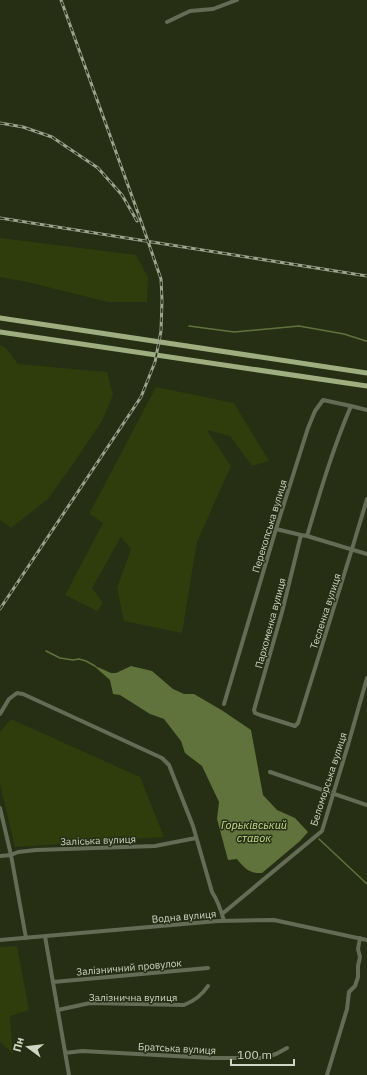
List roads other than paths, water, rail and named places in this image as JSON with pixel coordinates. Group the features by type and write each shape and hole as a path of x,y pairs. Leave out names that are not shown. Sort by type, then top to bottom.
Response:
{"main road":[{"path":"0,318 367,373"},
{"path":"0,332 367,386"}],"street":[{"path":"166,22 190,11 213,9 237,0"},
{"name":"Перекопська вулиця","path":"224,704 276,529 308,428 315,411 323,400 367,410"},
{"path":"307,536 323,483 352,406"},
{"name":"Тесленка вулиця","path":"295,726 298,723 367,499"},
{"path":"276,529 307,536 367,554"},
{"name":"Пархоменка вулиця","path":"295,726 255,713 254,710 282,612 301,535"},
{"name":"Беломорська вулиця","path":"222,914 322,831 367,678"},
{"path":"0,714 9,699 17,693 29,697 162,758 169,765 193,826 212,892 217,900 224,921"},
{"path":"270,772 367,805"},
{"path":"0,808 11,855 26,938"},
{"name":"Заліська вулиця","path":"0,856 36,850 155,846 196,838"},
{"name":"Водна вулиця","path":"0,940 224,921 274,920 367,940"},
{"path":"45,936 69,1075"},
{"path":"327,1075 347,1009 349,992 355,986 358,977 360,957 358,949 360,938"},
{"name":"Залізничний провулок","path":"53,982 208,968"},
{"name":"Залізнична вулиця","path":"58,1010 90,1003 184,1005 194,1001 204,993 208,986"},
{"name":"Братська вулиця","path":"65,1053 82,1051 212,1058 263,1058 276,1054 287,1048"}],"water":[{"name":"Горьківський ставок","path":"93,665 111,673 116,673 131,666 152,671 173,689 184,694 194,694 251,730 263,795 277,810 295,818 308,832 300,841 262,873 248,870 237,859 228,860 217,819 219,802 202,766 185,753 181,741 164,719 150,714 120,695 113,694 110,680"}],"waterway":[{"path":"189,326 234,332 299,326 344,334 367,341"},
{"path":"46,651 60,658 73,660 79,659 95,666"},
{"path":"319,839 367,884"}],"railway":[{"path":"0,609 141,397 155,362 161,331 161,279 61,0"},
{"path":"0,123 23,127 52,137 98,168 122,195 137,221"},
{"path":"0,218 367,276"}]}
